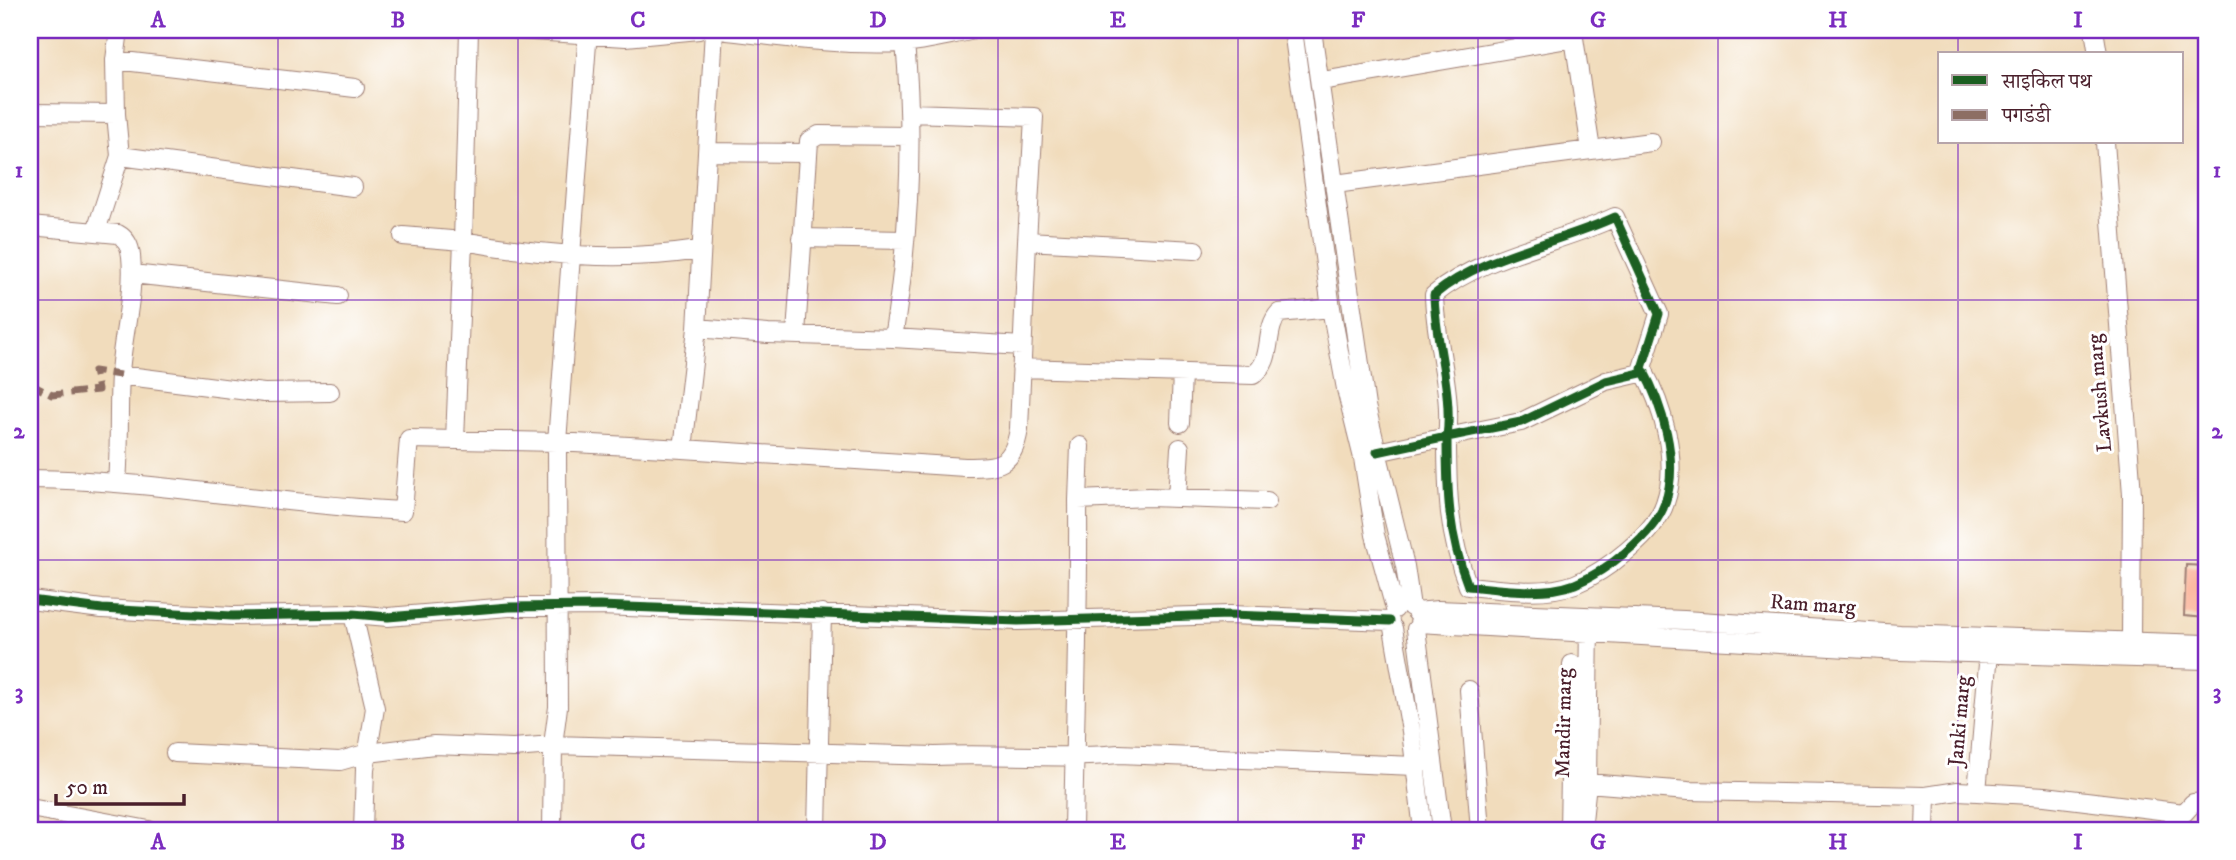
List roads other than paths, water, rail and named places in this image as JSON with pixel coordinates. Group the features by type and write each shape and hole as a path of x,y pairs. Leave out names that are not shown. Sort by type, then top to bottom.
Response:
{"street":[{"path":"96,231 120,156 115,61 119,30"},
{"path":"456,440 469,30"},
{"path":"517,30 588,32 626,37 699,30"},
{"path":"683,449 697,328 699,250 716,30 853,36 905,43 976,30"},
{"path":"1293,30 1331,309 1346,389 1363,458 1375,535 1406,618 1443,830"},
{"path":"1312,30 1322,81 1366,407 1405,566 1415,766 1423,830"},
{"path":"2094,30 2098,52"},
{"path":"552,830 553,745 558,707 557,442 588,32"},
{"path":"1322,81 1574,34 1591,150"},
{"path":"894,338 905,240 910,113 905,43"},
{"path":"115,61 355,88"},
{"path":"30,113 116,114"},
{"path":"30,479 117,482 275,501 403,512 410,439 557,442 990,467 1005,461 1016,450 1034,117 910,113"},
{"path":"796,334 809,141 819,135 909,136"},
{"path":"1335,184 1651,142"},
{"name":"Lavkush marg","path":"2105,144 2122,396 2132,494 2131,640"},
{"path":"707,152 808,153"},
{"path":"120,156 354,187"},
{"path":"1615,217 1659,314 1642,368 1654,390 1665,431 1670,474 1665,504 1642,537 1608,566 1574,585 1523,591 1468,586 1456,556 1448,513 1447,437 1450,418 1435,328 1434,295 1447,284 1505,258 1581,233 1615,217"},
{"path":"30,226 96,231 124,238 131,252 132,274 120,375 117,482"},
{"path":"403,236 463,241 525,252 660,256 699,250"},
{"path":"801,238 905,240"},
{"path":"1027,241 1195,250"},
{"path":"132,274 338,296"},
{"path":"1021,368 1253,375 1265,361 1274,318 1279,313 1331,309"},
{"path":"697,328 1022,346"},
{"path":"1377,452 1521,422 1606,381 1645,372"},
{"path":"1180,423 1182,373"},
{"path":"120,375 264,393 330,393"},
{"path":"1073,830 1079,622 1076,565 1080,446"},
{"path":"1177,499 1180,448"},
{"path":"1078,500 1267,501"},
{"name":"Ram marg","path":"30,600 102,609 232,615 353,614 388,617 557,606 1079,622 1230,615 1406,618 1438,610 1589,625 1684,620 1900,634 2206,644"},
{"path":"817,830 822,613"},
{"path":"353,614 375,708 368,753 363,830"},
{"path":"1589,625 1900,650 2206,660"},
{"name":"Mandir marg","path":"1582,830 1587,783 1589,625"},
{"name":"Janki marg","path":"1587,783 1688,791 1926,796 1958,791 1977,792 1989,652"},
{"path":"1569,830 1572,664"},
{"path":"1469,690 1480,830"},
{"path":"174,753 340,761 368,753 434,745 513,748 553,745 935,756 991,754 1075,758 1119,754 1415,766 1431,756"},
{"path":"1977,792 2073,799 2183,822 2193,803 2206,803"},
{"path":"1925,830 1926,796"},
{"path":"30,808 70,823 149,830"}]}
